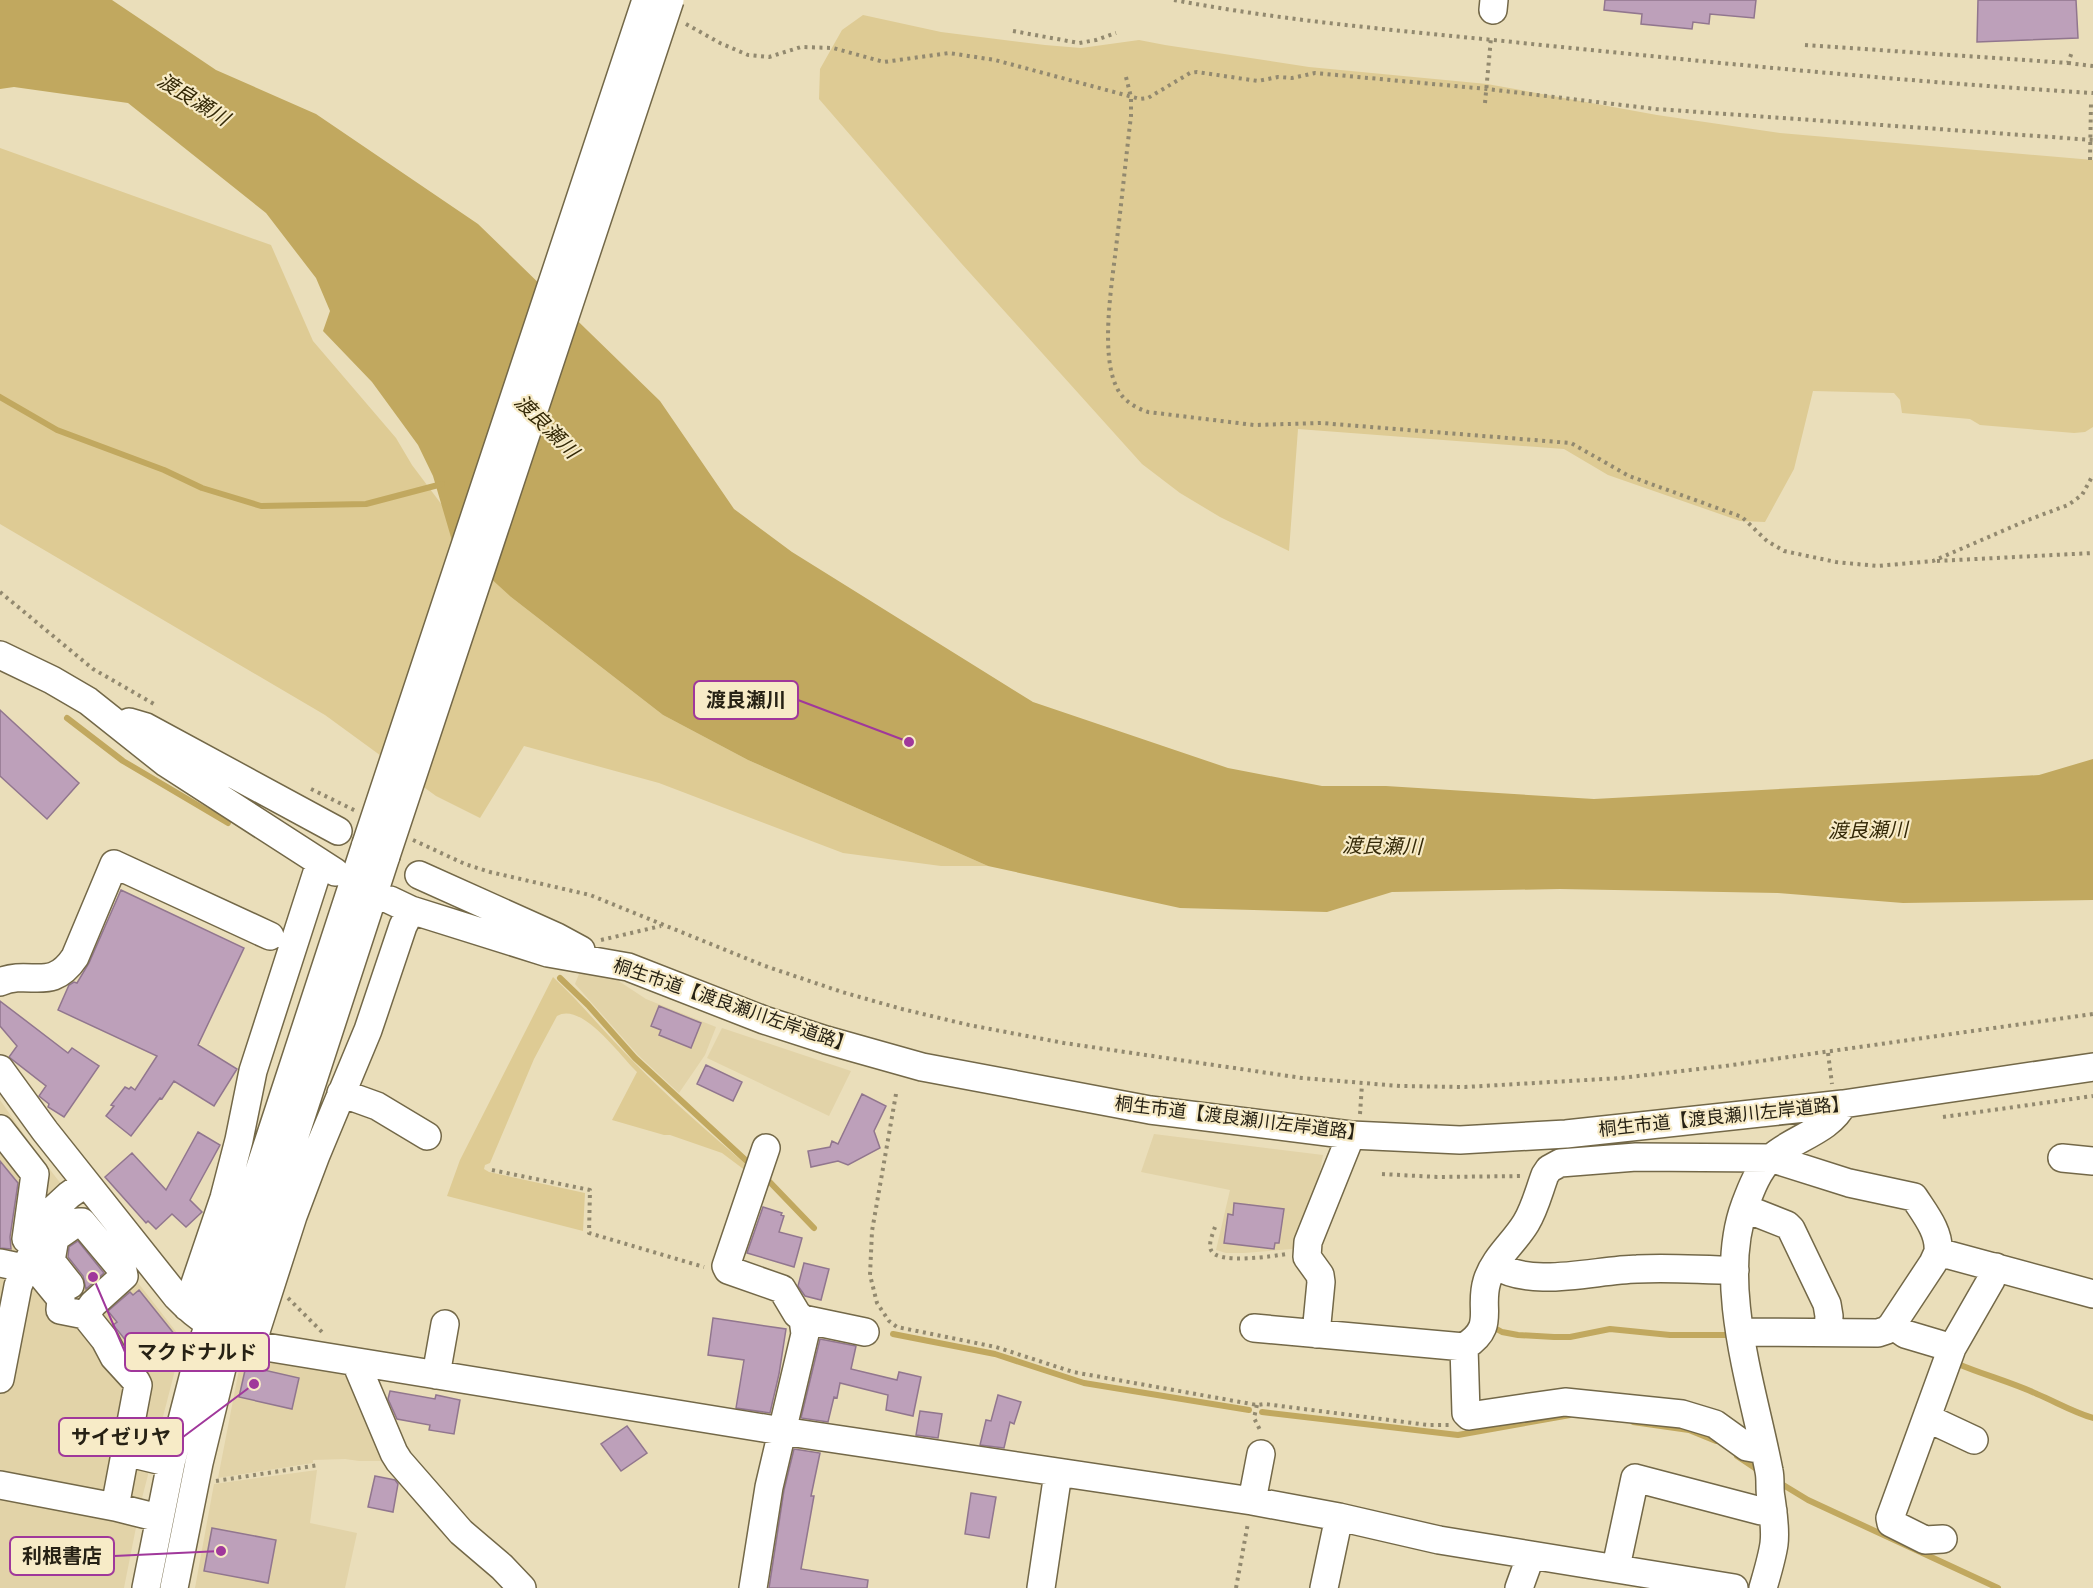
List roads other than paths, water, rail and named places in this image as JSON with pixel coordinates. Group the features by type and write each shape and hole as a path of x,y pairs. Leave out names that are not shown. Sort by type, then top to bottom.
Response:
{"street":[{"path":"174,1588 199,1463 231,1334 376,850 646,0"},
{"path":"376,850 676,11"},
{"path":"0,655 74,692 166,763 330,869 254,1071 224,1198 186,1307"},
{"path":"108,716 146,727 338,831"},
{"path":"0,982 17,978 43,979 60,973 68,967 75,957 114,864 270,936"},
{"path":"419,875 583,954"},
{"name":"桐生市道【渡良瀬川左岸道路】","path":"341,1093 368,1030 403,926 401,905 548,952 583,954 628,967 774,1023 922,1067 1150,1110 1460,1140 1566,1134 2093,1067"},
{"path":"4,1081 186,1307 231,1334 347,1361 782,1431 1339,1516 1439,1540 1734,1588"},
{"path":"146,1588 171,1463 231,1334 270,1287 308,1176 341,1093 377,1106 427,1136"},
{"path":"1763,1588 1774,1543 1773,1511 1767,1462 1740,1332 1735,1270 1738,1230 1757,1176 1770,1158 1786,1146 1832,1120 1839,1113 1838,1098"},
{"path":"0,1129 35,1174 26,1236 13,1265 18,1286 0,1379"},
{"path":"1316,1334 1321,1282 1320,1275 1307,1257 1308,1242 1355,1129"},
{"path":"766,1148 726,1266 728,1270 782,1289 802,1319 865,1332"},
{"path":"1740,1332 1878,1332 1887,1330 1934,1263 1938,1252 1939,1246 1934,1230 1914,1197 1849,1183 1770,1158 1636,1157 1560,1163 1549,1169 1545,1175 1525,1226 1495,1265 1486,1287 1486,1321 1482,1330 1464,1347 1466,1413 1468,1416 1565,1402 1682,1414 1715,1424 1767,1462"},
{"path":"2062,1158 2093,1161"},
{"path":"13,1265 35,1246 44,1218 86,1183"},
{"path":"1744,1208 1787,1225 1791,1229 1827,1304 1828,1331"},
{"path":"1938,1252 2093,1294"},
{"path":"13,1265 42,1274 61,1299 60,1310 80,1315 105,1340 114,1357 138,1385 115,1507"},
{"path":"1495,1265 1510,1274 1548,1277 1650,1268 1735,1270"},
{"path":"1943,1539 1924,1540 1892,1523 1890,1518 1952,1348 1991,1280 1996,1267"},
{"path":"753,1588 769,1487 805,1334 802,1319"},
{"path":"436,1375 445,1323"},
{"path":"1892,1325 1905,1334 1952,1348"},
{"path":"1254,1328 1464,1347"},
{"path":"347,1361 399,1461 461,1532 502,1567 522,1588"},
{"path":"1927,1418 1974,1440"},
{"path":"125,1452 171,1463"},
{"path":"1252,1502 1261,1454"},
{"path":"1041,1588 1058,1473"},
{"path":"1616,1568 1635,1478 1761,1511 1773,1511"},
{"path":"0,1485 115,1507 159,1518"},
{"path":"1324,1588 1339,1516"},
{"path":"1519,1588 1531,1555"}],"water":[{"path":"0,0 112,0 216,70 316,114 478,224 660,401 734,509 792,552 1033,702 1228,768 1322,786 1386,786 1594,799 2039,775 2093,759 2093,900 1903,903 1778,893 1560,889 1392,892 1327,912 1180,908 988,866 748,760 663,715 511,597 453,544 433,476 418,445 372,382 323,331 330,311 316,278 266,213 128,103 14,87 0,89"}],"waterway":[{"path":"0,397 57,430 164,470 202,488 261,506 366,504 442,484"},
{"path":"67,718 123,761 228,823"},
{"path":"560,978 588,1005 635,1058 752,1166"},
{"path":"764,1176 814,1228"},
{"path":"1493,1327 1502,1332 1518,1335 1554,1337 1570,1337 1610,1329 1670,1335 1725,1335"},
{"path":"893,1334 995,1354 1084,1383 1249,1410"},
{"path":"1958,1364 2093,1418"},
{"path":"1262,1412 1458,1435 1570,1415"},
{"path":"1633,1422 1689,1430 1716,1441"},
{"path":"1737,1456 1758,1470"},
{"path":"1780,1483 1808,1500 1998,1588"}],"place":[{"name":"渡良瀬川","path":"909,742"},
{"name":"マクドナルド","path":"93,1277"},
{"name":"サイゼリヤ","path":"254,1384"},
{"name":"利根書店","path":"221,1551"}]}
